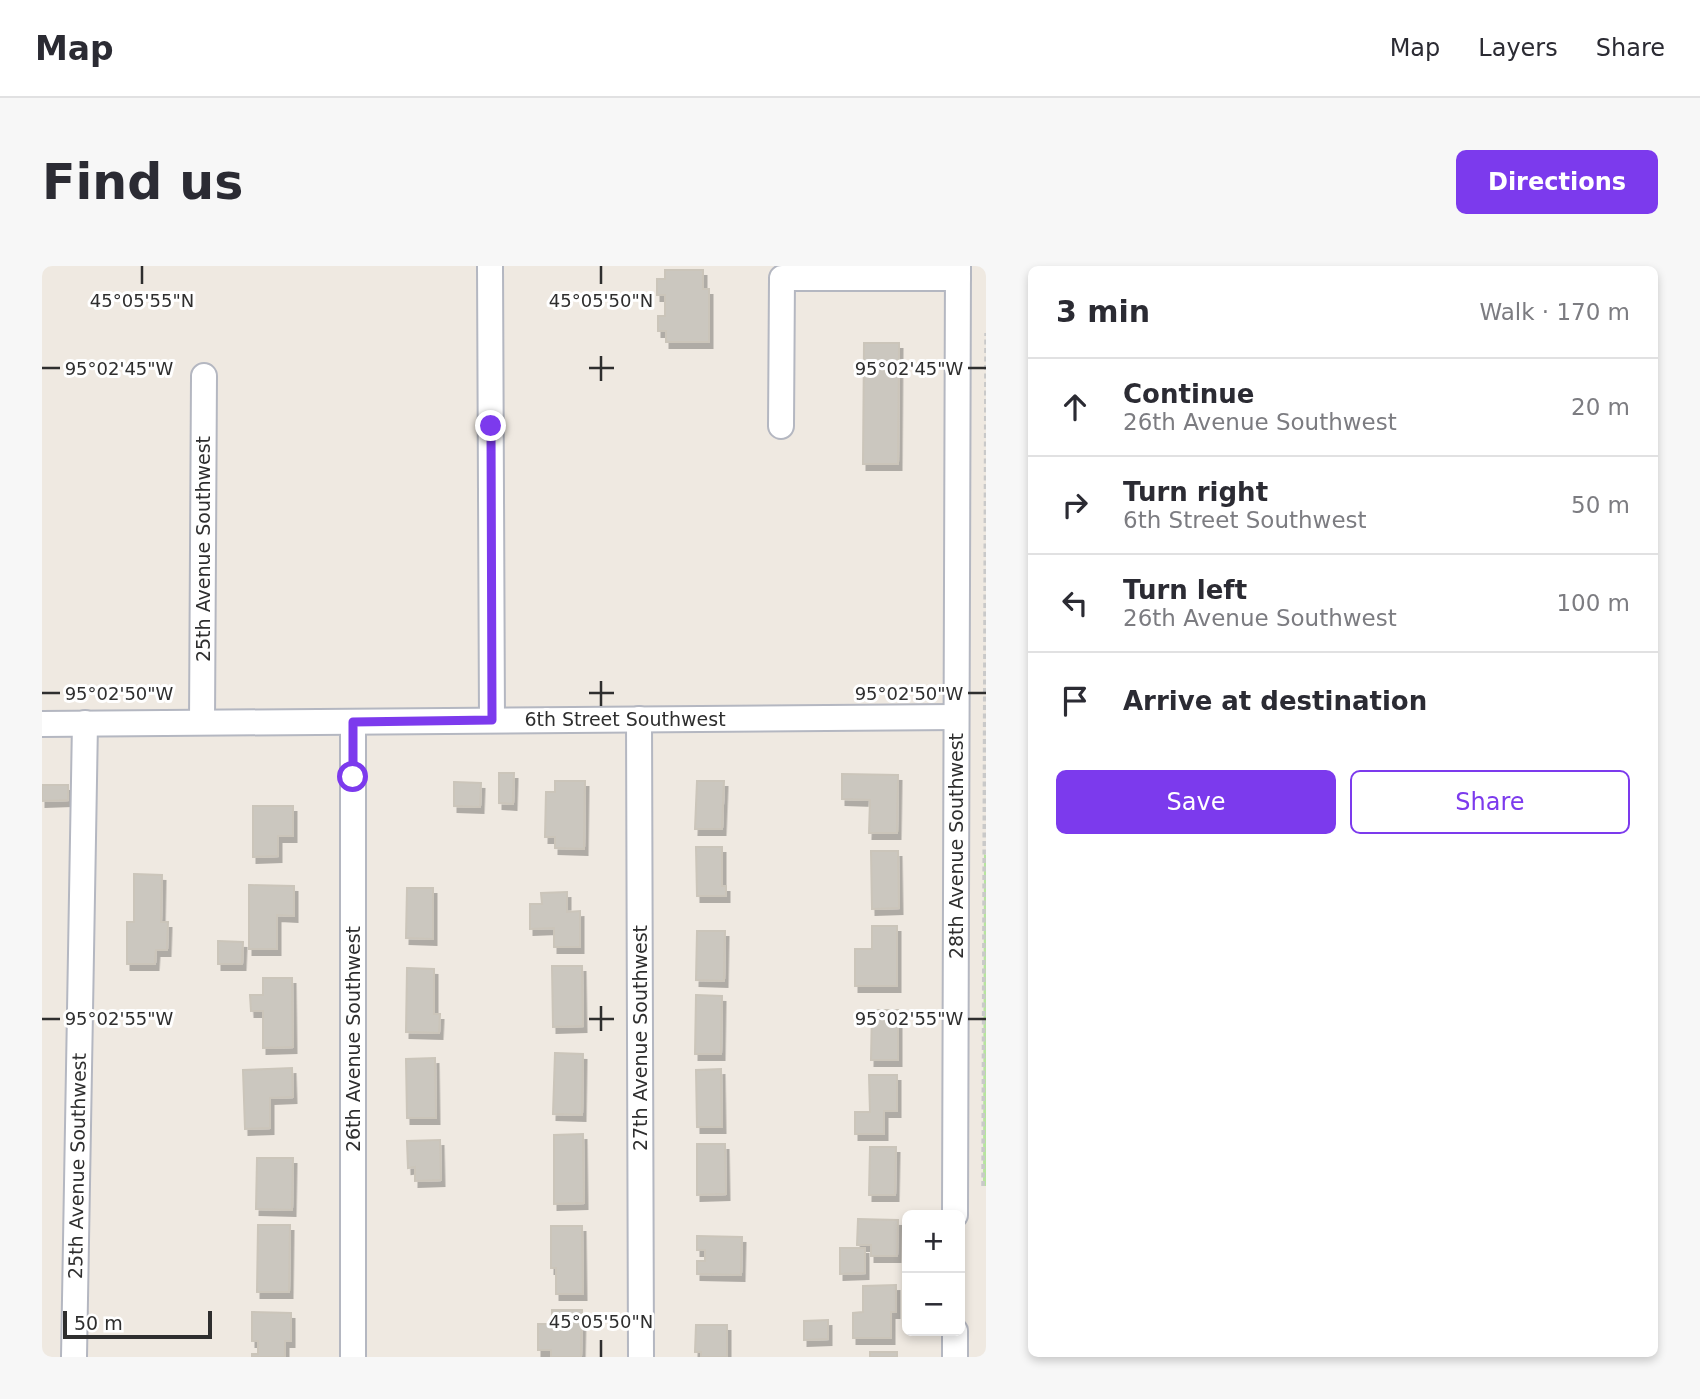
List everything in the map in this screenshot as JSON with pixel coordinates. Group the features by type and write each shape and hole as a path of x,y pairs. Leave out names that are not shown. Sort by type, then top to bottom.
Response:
{"street":[{"path":"490,266 492,720"},
{"path":"781,426 782,278 958,272"},
{"name":"28th Avenue Southwest","path":"955,1210 958,272"},
{"name":"25th Avenue Southwest","path":"202,722 204,376"},
{"name":"6th Street Southwest","path":"42,724 956,717"},
{"name":"27th Avenue Southwest","path":"639,719 641,1357"},
{"name":"26th Avenue Southwest","path":"352,1357 353,722"},
{"name":"25th Avenue Southwest","path":"74,1357 85,723"},
{"path":"955,1336 955,1357"}],"path":[{"path":"984,1186 986,333"}],"green space":[{"path":"984,854 986,855 986,1186 983,1186"}],"building":[{"path":"665,270 703,270 703,289 709,289 709,342 666,342 666,331 658,331 658,316 665,316 665,295 657,295 657,279 665,279"},
{"path":"864,343 899,343 898,464 863,464"},
{"path":"499,773 514,773 513,804 499,803"},
{"path":"842,774 898,775 897,833 869,833 870,800 842,799"},
{"path":"555,781 585,781 584,849 555,848 555,837 545,837 546,792 555,792"},
{"path":"697,781 724,781 722,829 695,829"},
{"path":"454,782 481,783 480,807 454,806"},
{"path":"42,785 68,785 68,800 42,801"},
{"path":"253,806 293,806 293,836 278,836 278,856 253,857"},
{"path":"696,847 722,847 722,886 726,886 726,896 697,896"},
{"path":"871,851 898,851 899,908 872,909"},
{"path":"134,874 162,875 161,922 168,922 167,950 156,950 155,964 127,964 127,922 134,922"},
{"path":"249,885 294,886 294,916 277,915 277,949 249,949"},
{"path":"407,888 433,888 433,939 406,938"},
{"path":"567,892 567,912 580,911 580,947 554,947 554,928 530,929 530,904 542,904 541,893"},
{"path":"872,926 897,926 897,986 855,986 855,949 872,949"},
{"path":"697,931 725,931 724,981 696,980"},
{"path":"218,941 243,942 242,964 218,964"},
{"path":"552,966 582,966 583,1026 553,1027"},
{"path":"407,968 434,969 434,1014 440,1014 439,1033 406,1032"},
{"path":"263,978 292,978 293,1047 263,1048 263,1011 251,1011 250,995 263,995"},
{"path":"696,995 722,996 721,1054 695,1054"},
{"path":"872,1010 898,1010 898,1060 871,1060"},
{"path":"555,1053 583,1054 582,1115 553,1114"},
{"path":"435,1058 436,1118 407,1118 406,1059"},
{"path":"292,1068 293,1097 270,1098 270,1128 245,1129 243,1070"},
{"path":"721,1069 722,1127 697,1127 696,1070"},
{"path":"869,1075 897,1075 897,1111 884,1111 884,1134 855,1134 855,1112 870,1112"},
{"path":"583,1134 584,1203 554,1204 554,1135"},
{"path":"440,1140 441,1180 415,1181 415,1167 408,1168 407,1141"},
{"path":"697,1144 725,1144 726,1194 697,1195"},
{"path":"870,1147 896,1147 895,1195 869,1195"},
{"path":"257,1158 293,1158 292,1210 256,1209"},
{"path":"858,1219 898,1220 897,1256 871,1256 871,1245 857,1245"},
{"path":"258,1225 290,1225 289,1292 257,1292"},
{"path":"551,1226 582,1226 583,1294 556,1294 556,1268 551,1268"},
{"path":"697,1236 742,1237 741,1275 697,1274 697,1261 705,1261 705,1250 697,1250"},
{"path":"840,1248 865,1248 865,1273 840,1274"},
{"path":"896,1285 896,1312 891,1312 891,1338 853,1338 853,1313 863,1312 863,1286"},
{"path":"552,1310 582,1310 581,1357 551,1357 551,1350 538,1350 538,1324 552,1324"},
{"path":"252,1312 291,1313 291,1341 285,1341 285,1357 252,1357 252,1354 258,1354 258,1341 252,1341"},
{"path":"828,1320 828,1339 804,1340 804,1321"},
{"path":"696,1325 727,1325 727,1357 701,1357 701,1352 695,1352"},
{"path":"870,1352 897,1352 897,1357 870,1357"}],"route":[{"path":"353,777 353,722 492,720 491,426"}]}
